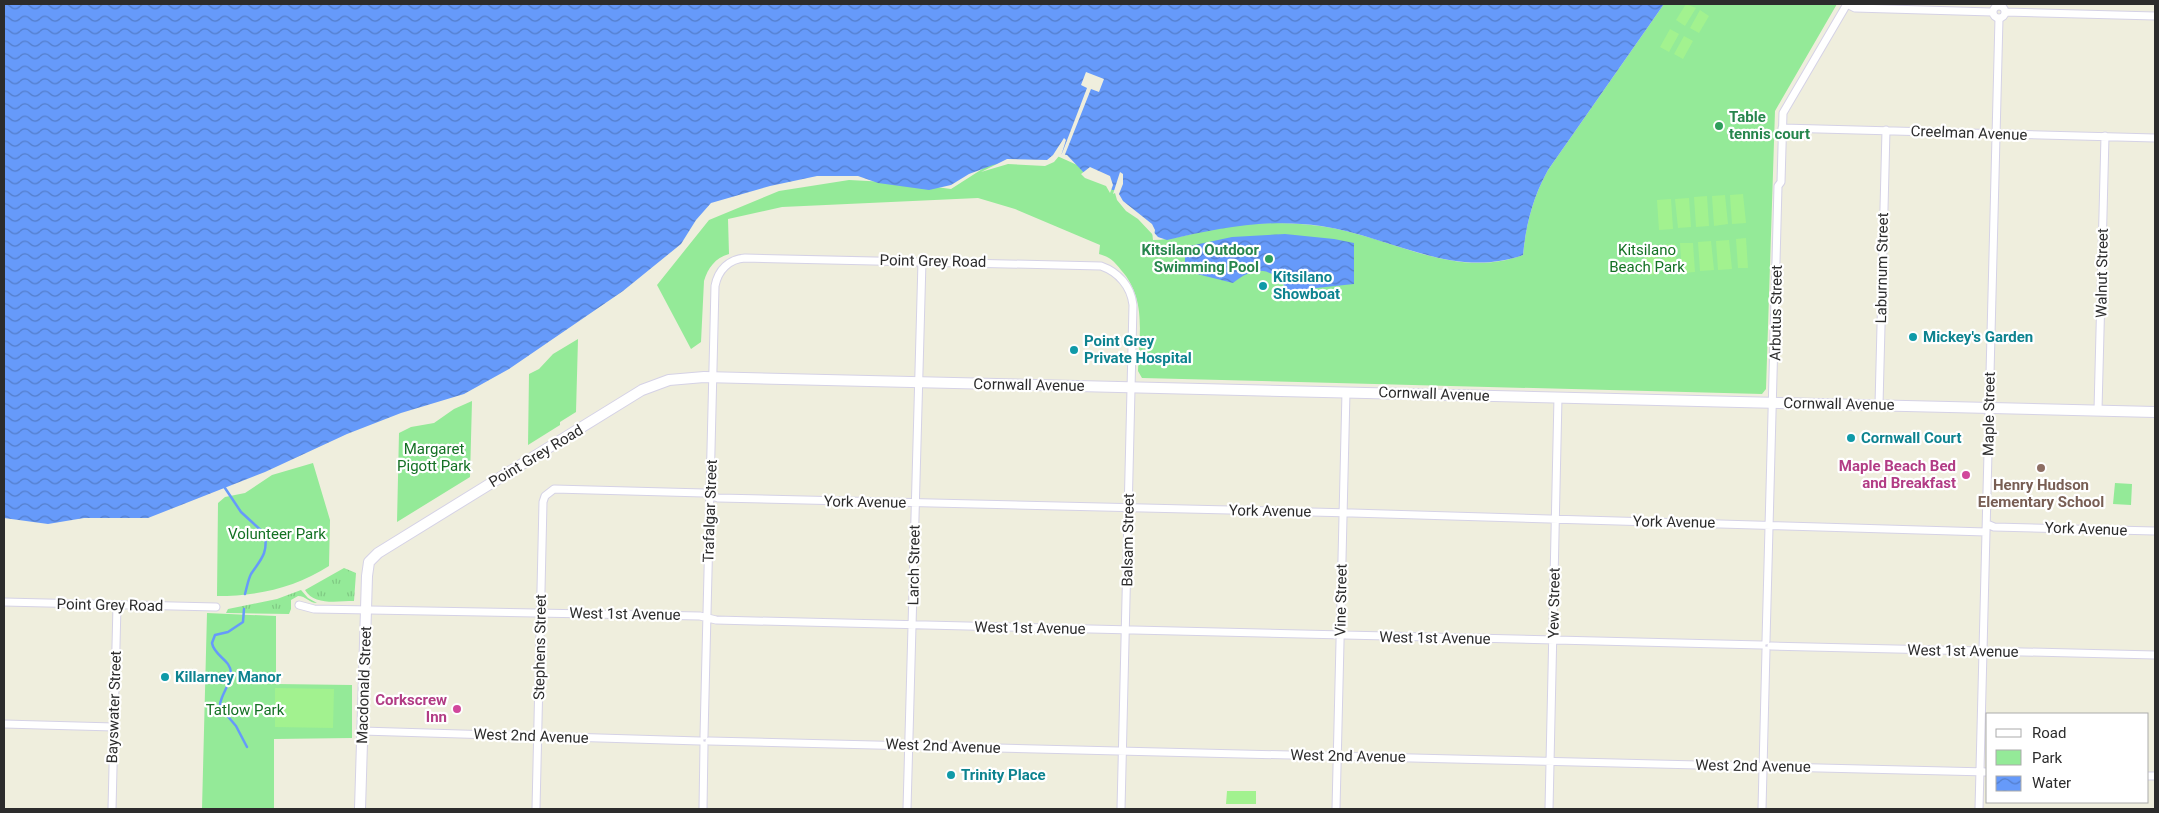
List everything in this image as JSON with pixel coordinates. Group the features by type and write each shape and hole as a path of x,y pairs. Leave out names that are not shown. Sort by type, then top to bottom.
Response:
{"main road":[{"name":"Cornwall Avenue","path":"713,377 2155,412"},
{"name":"Point Grey Road","path":"369,562 378,554 642,390 676,379 713,377"},
{"name":"Macdonald Street","path":"360,809 369,562"}],"street":[{"path":"1847,4 1855,8 1992,12"},
{"name":"Arbutus Street","path":"1762,809 1774,403 1778,186 1781,182 1783,113 1847,4"},
{"path":"1992,12 1994,7 1999,5 2005,12"},
{"path":"1992,12 1994,16 1999,18 2005,12"},
{"path":"2005,12 2155,16"},
{"name":"Maple Street","path":"1979,809 1984,772 1983,651 1999,18"},
{"name":"Creelman Avenue","path":"1782,128 2155,138"},
{"name":"Laburnum Street","path":"1879,405 1886,130"},
{"name":"Walnut Street","path":"2098,410 2105,136"},
{"name":"Point Grey Road","path":"715,286 717,279 726,266 736,259 745,258 1094,265 1107,268 1118,276"},
{"name":"Larch Street","path":"908,809 922,261"},
{"name":"Balsam Street","path":"1118,276 1128,287 1133,300 1121,809"},
{"name":"Trafalgar Street","path":"703,809 715,286"},
{"name":"Vine Street","path":"1336,809 1346,392"},
{"name":"Yew Street","path":"1549,809 1558,397"},
{"name":"York Avenue","path":"554,489 704,493 718,498 1769,524 1986,532"},
{"name":"Stephens Street","path":"536,809 544,502 545,496 554,489"},
{"name":"York Avenue","path":"1986,524 1994,527 2155,531"},
{"name":"Point Grey Road","path":"4,602 216,608"},
{"name":"Bayswater Street","path":"112,809 117,605"},
{"name":"West 1st Avenue","path":"299,605 314,609 541,612 706,618 716,620 2155,655"},
{"path":"4,724 114,726"},
{"name":"West 2nd Avenue","path":"362,731 1122,752 1984,772"}],"green space":[{"name":"Kitsilano Beach Park","path":"1664,4 1837,4 1775,111 1766,389 1762,394 1142,378 1138,371 1140,318 1135,293 1129,281 1116,264 1109,258 1099,254 1100,245 1015,209 978,198 782,207 728,219 729,254 716,261 710,268 704,281 701,342 691,349 657,285 709,220 779,191 849,180 906,183 951,189 990,164 1055,155 1117,183 1152,231 1153,240 1176,238 1240,225 1293,223 1346,231 1446,260 1471,263 1497,262 1523,255 1531,211 1538,190 1548,170"},
{"path":"1686,4 1696,8 1685,26 1676,20"},
{"path":"1700,10 1709,16 1699,33 1690,28"},
{"path":"1670,29 1679,34 1669,52 1660,47"},
{"path":"1684,36 1693,41 1683,59 1674,54"},
{"path":"1743,194 1746,223 1732,224 1730,195"},
{"path":"1725,195 1728,224 1714,226 1712,196"},
{"path":"1707,196 1709,226 1696,227 1694,197"},
{"path":"1689,198 1691,227 1678,228 1675,199"},
{"path":"1671,199 1673,229 1659,230 1657,200"},
{"path":"1746,238 1748,268 1738,268 1736,239"},
{"path":"1729,240 1732,269 1718,270 1716,241"},
{"path":"1711,241 1714,270 1700,271 1698,242"},
{"path":"1680,243 1693,243 1695,272 1682,273"},
{"path":"1675,244 1677,273 1664,274 1662,245"},
{"path":"1657,245 1659,274 1646,275 1643,246"},
{"path":"578,339 576,412 560,422 560,425 528,445 529,374 539,369 553,354"},
{"name":"Margaret Pigott Park","path":"472,401 470,477 397,522 399,433 411,427 434,423 454,409"},
{"name":"Volunteer Park","path":"313,463 330,520 329,566 303,580 275,589 232,596 217,596 218,503 225,497 245,493 272,475"},
{"path":"2115,483 2132,484 2131,505 2113,504"},
{"path":"344,568 356,573 354,601 320,601 309,595 305,590"},
{"path":"301,590 308,598 317,603 298,596 291,600 289,614 226,613 228,609 277,599"},
{"name":"Tatlow Park","path":"207,613 276,616 276,684 352,685 352,738 274,739 274,809 202,809"},
{"path":"275,688 334,689 333,728 275,727"},
{"path":"1227,791 1256,791 1256,804 1226,804"}],"water":[{"path":"4,4 1664,4 1548,170 1538,190 1531,211 1523,255 1497,261 1472,262 1447,259 1422,254 1347,231 1321,226 1282,223 1244,226 1167,240 1158,237 1140,217 1128,209 1115,190 1112,190 1108,184 1087,176 1067,155 1060,154 1053,160 1008,162 993,165 969,174 951,185 929,190 878,183 858,176 817,176 770,186 711,203 696,220 681,244 623,291 509,369 464,394 401,413 347,434 265,472 148,518 84,518 48,524 4,518"},
{"name":"Kitsilano Outdoor Swimming Pool","path":"1285,234 1354,243 1354,284 1288,291 1276,277 1263,271 1249,273 1233,283 1185,271 1185,247 1232,237"}],"pier":[{"path":"1086,72 1104,79 1099,92 1091,89 1064,157 1059,156 1054,162 1045,166 1008,164 981,172 1007,159 1047,160 1053,155 1064,138 1066,140 1061,156 1087,88 1081,85"},
{"path":"1090,167 1110,176 1113,185 1110,193 1106,186 1085,178 1081,174"},
{"path":"1120,172 1123,174 1123,184 1119,194 1123,201 1152,224 1155,230 1154,236 1138,219 1126,211 1117,200 1115,193 1113,194"}],"waterway":[{"path":"225,488 241,512 265,534 265,551 251,574 245,594"},
{"path":"244,609 243,622 228,632 215,635 212,643 213,647 228,665 231,673 220,704 236,726 247,747"}],"place":[{"name":"Table tennis court","path":"1719,126"},
{"name":"Kitsilano Outdoor Swimming Pool","path":"1269,259"},
{"name":"Kitsilano Showboat","path":"1263,286"},
{"name":"Mickey's Garden","path":"1913,337"},
{"name":"Point Grey Private Hospital","path":"1074,350"},
{"name":"Cornwall Court","path":"1851,438"},
{"name":"Henry Hudson Elementary School","path":"2041,468"},
{"name":"Maple Beach Bed and Breakfast","path":"1966,475"},
{"name":"Killarney Manor","path":"165,677"},
{"name":"Corkscrew Inn","path":"457,709"},
{"name":"Trinity Place","path":"951,775"}]}
